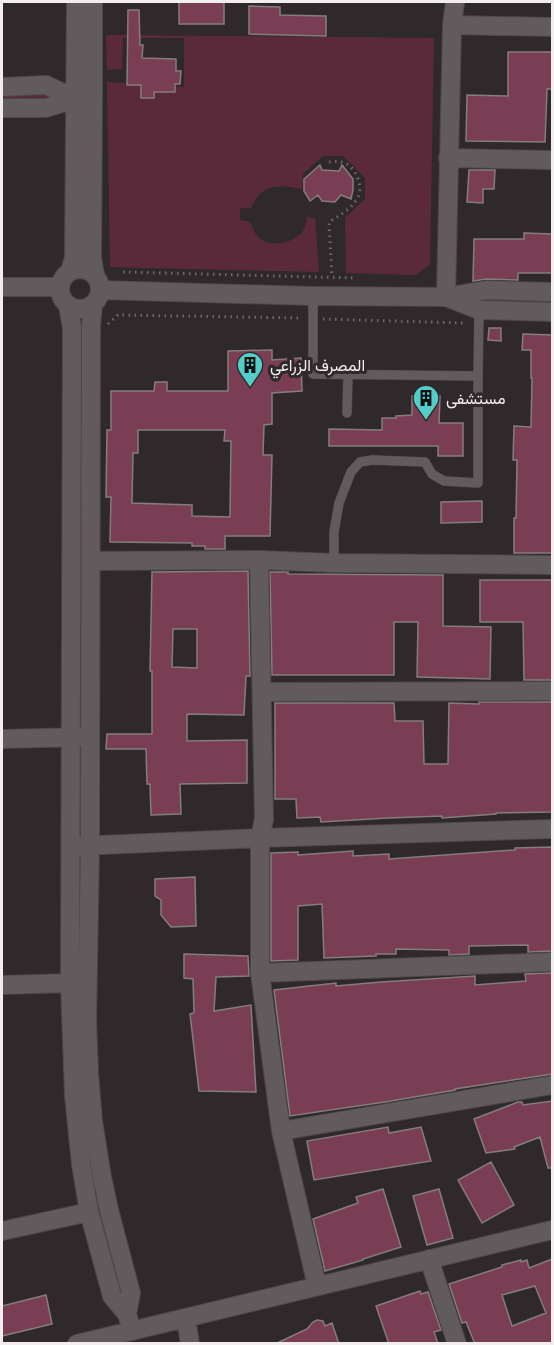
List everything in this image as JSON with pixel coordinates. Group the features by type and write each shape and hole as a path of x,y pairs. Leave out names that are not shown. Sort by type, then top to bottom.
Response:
{"street":[{"path":"76,2 85,99 92,258 96,290 91,326 90,846 87,1021 89,1074 93,1121 102,1177 131,1293 130,1322"},
{"path":"93,2 74,258 65,279 61,297 68,306 72,328 70,983 74,1096 82,1172 89,1212 112,1296 130,1322"},
{"path":"446,297 452,25 455,2"},
{"path":"452,25 552,27"},
{"path":"2,87 46,85 85,99"},
{"path":"2,108 46,108 85,99"},
{"path":"448,158 552,160"},
{"path":"2,287 65,279 80,269 90,272 96,290"},
{"path":"96,290 313,297 446,297 486,290 552,292"},
{"path":"68,306 84,309 96,290"},
{"path":"446,297 479,317 552,312"},
{"path":"91,561 259,560 552,565"},
{"path":"259,560 264,819 260,838 260,973 281,1131 316,1286"},
{"path":"262,692 552,691"},
{"path":"2,739 90,737"},
{"path":"71,846 552,829"},
{"path":"260,973 552,962"},
{"path":"2,985 70,983"},
{"path":"281,1131 552,1085"},
{"path":"2,1231 89,1212"},
{"path":"77,1344 130,1322 186,1318 552,1230"},
{"path":"429,1260 458,1344"},
{"path":"186,1318 190,1344"}],"lane":[{"path":"313,297 313,374 478,376"},
{"path":"334,563 334,532 339,503 351,472 360,462 372,460 425,462 432,474 444,481 478,483 479,317"},
{"path":"347,413 348,374"}],"path":[{"path":"329,162 339,161 346,164 360,180 359,196 346,211 329,222 333,296"},
{"path":"123,272 364,278"},
{"path":"103,328 118,315 313,318 479,317"}],"shaded area":[{"path":"106,35 434,38 430,264 416,275 346,273 345,218 365,199 365,178 343,156 323,156 303,174 302,189 286,186 272,187 260,194 251,208 240,208 240,220 250,222 256,235 261,239 274,243 293,239 303,231 307,217 315,218 319,272 110,267 107,82 184,87 184,38 123,38 122,69 107,70"},
{"path":"47,94 46,99 4,99 4,95"},
{"path":"86,1119 124,1287 121,1299 96,1204 89,1160"}],"building":[{"path":"179,2 224,2 224,24 179,24"},
{"path":"249,6 280,7 280,15 326,16 326,36 249,34"},
{"path":"128,10 139,10 140,45 143,45 142,58 176,59 176,71 181,71 180,84 175,84 175,92 154,92 154,98 141,98 141,85 127,85"},
{"path":"508,52 552,52 552,89 547,89 545,142 466,141 467,95 508,96"},
{"path":"320,165 322,170 339,171 342,165 353,179 351,199 341,195 335,202 322,201 318,195 310,201 304,191 304,179"},
{"path":"469,170 495,170 494,189 483,189 483,203 467,202"},
{"path":"524,233 552,234 552,273 518,273 518,280 473,281 474,239 524,239"},
{"path":"489,328 501,328 501,341 488,340"},
{"path":"523,334 552,335 552,553 514,553 517,460 513,460 514,426 531,427 531,350 522,350"},
{"path":"272,350 272,360 301,358 302,391 272,393 272,424 264,425 263,455 272,455 270,536 225,536 225,549 205,549 205,546 192,546 192,543 110,542 111,497 106,497 107,430 111,430 111,391 154,391 155,382 167,382 167,391 228,391 228,351","holes":["138,430 225,430 224,441 231,441 230,517 192,516 192,505 132,503 133,453 138,453"]},
{"name":"مستشفى","path":"412,396 440,396 439,423 463,423 463,456 438,456 438,446 329,446 329,429 382,430 382,418 412,415"},
{"path":"482,501 482,522 441,523 441,502"},
{"path":"248,571 250,676 246,676 244,715 187,714 187,741 247,740 247,783 180,784 181,814 151,815 146,749 106,749 107,734 152,734 152,671 150,671 152,572","holes":["173,629 197,629 197,668 172,667"]},
{"path":"270,572 443,575 443,626 491,627 490,679 417,677 418,622 394,622 394,675 272,675"},
{"path":"480,580 552,580 552,680 524,680 523,622 480,622"},
{"path":"479,702 552,702 552,812 321,822 320,817 297,818 296,799 275,799 275,703 394,703 395,721 423,721 424,764 448,764 449,703 479,704"},
{"path":"552,847 552,951 528,952 528,945 469,946 469,954 449,955 449,950 396,949 396,954 324,958 322,904 298,906 298,960 271,961 271,853 298,852 298,855 353,851 353,856 389,854 389,859"},
{"path":"195,877 196,926 171,927 161,915 161,900 155,896 155,879"},
{"path":"184,954 248,956 249,976 216,977 214,1011 251,1005 256,1092 199,1091 190,1014 194,1013 193,979 184,978"},
{"path":"552,973 552,1074 290,1116 274,990 336,983 336,986 475,976 475,985 526,981 525,974"},
{"path":"552,1101 552,1168 548,1168 540,1137 514,1147 515,1149 486,1153 474,1119 518,1102 522,1102 523,1105"},
{"path":"388,1127 389,1133 421,1127 431,1161 314,1180 307,1141"},
{"path":"491,1162 514,1205 482,1223 458,1180"},
{"path":"383,1189 401,1247 325,1271 313,1219 358,1203 356,1197"},
{"path":"439,1189 453,1238 427,1245 413,1196"},
{"path":"552,1259 552,1344 475,1344 466,1322 462,1323 449,1284 521,1260 521,1262 527,1260 529,1268","holes":["535,1286 546,1313 512,1326 502,1295"]},
{"path":"420,1291 421,1294 428,1292 441,1330 434,1332 438,1344 389,1344 376,1306"},
{"path":"46,1295 52,1324 2,1336 2,1306"},
{"path":"317,1320 323,1321 325,1326 332,1323 339,1344 275,1344 307,1329"}],"place":[{"name":"المصرف الزراعي","path":"250,388"},
{"name":"مستشفى","path":"426,421"}]}
